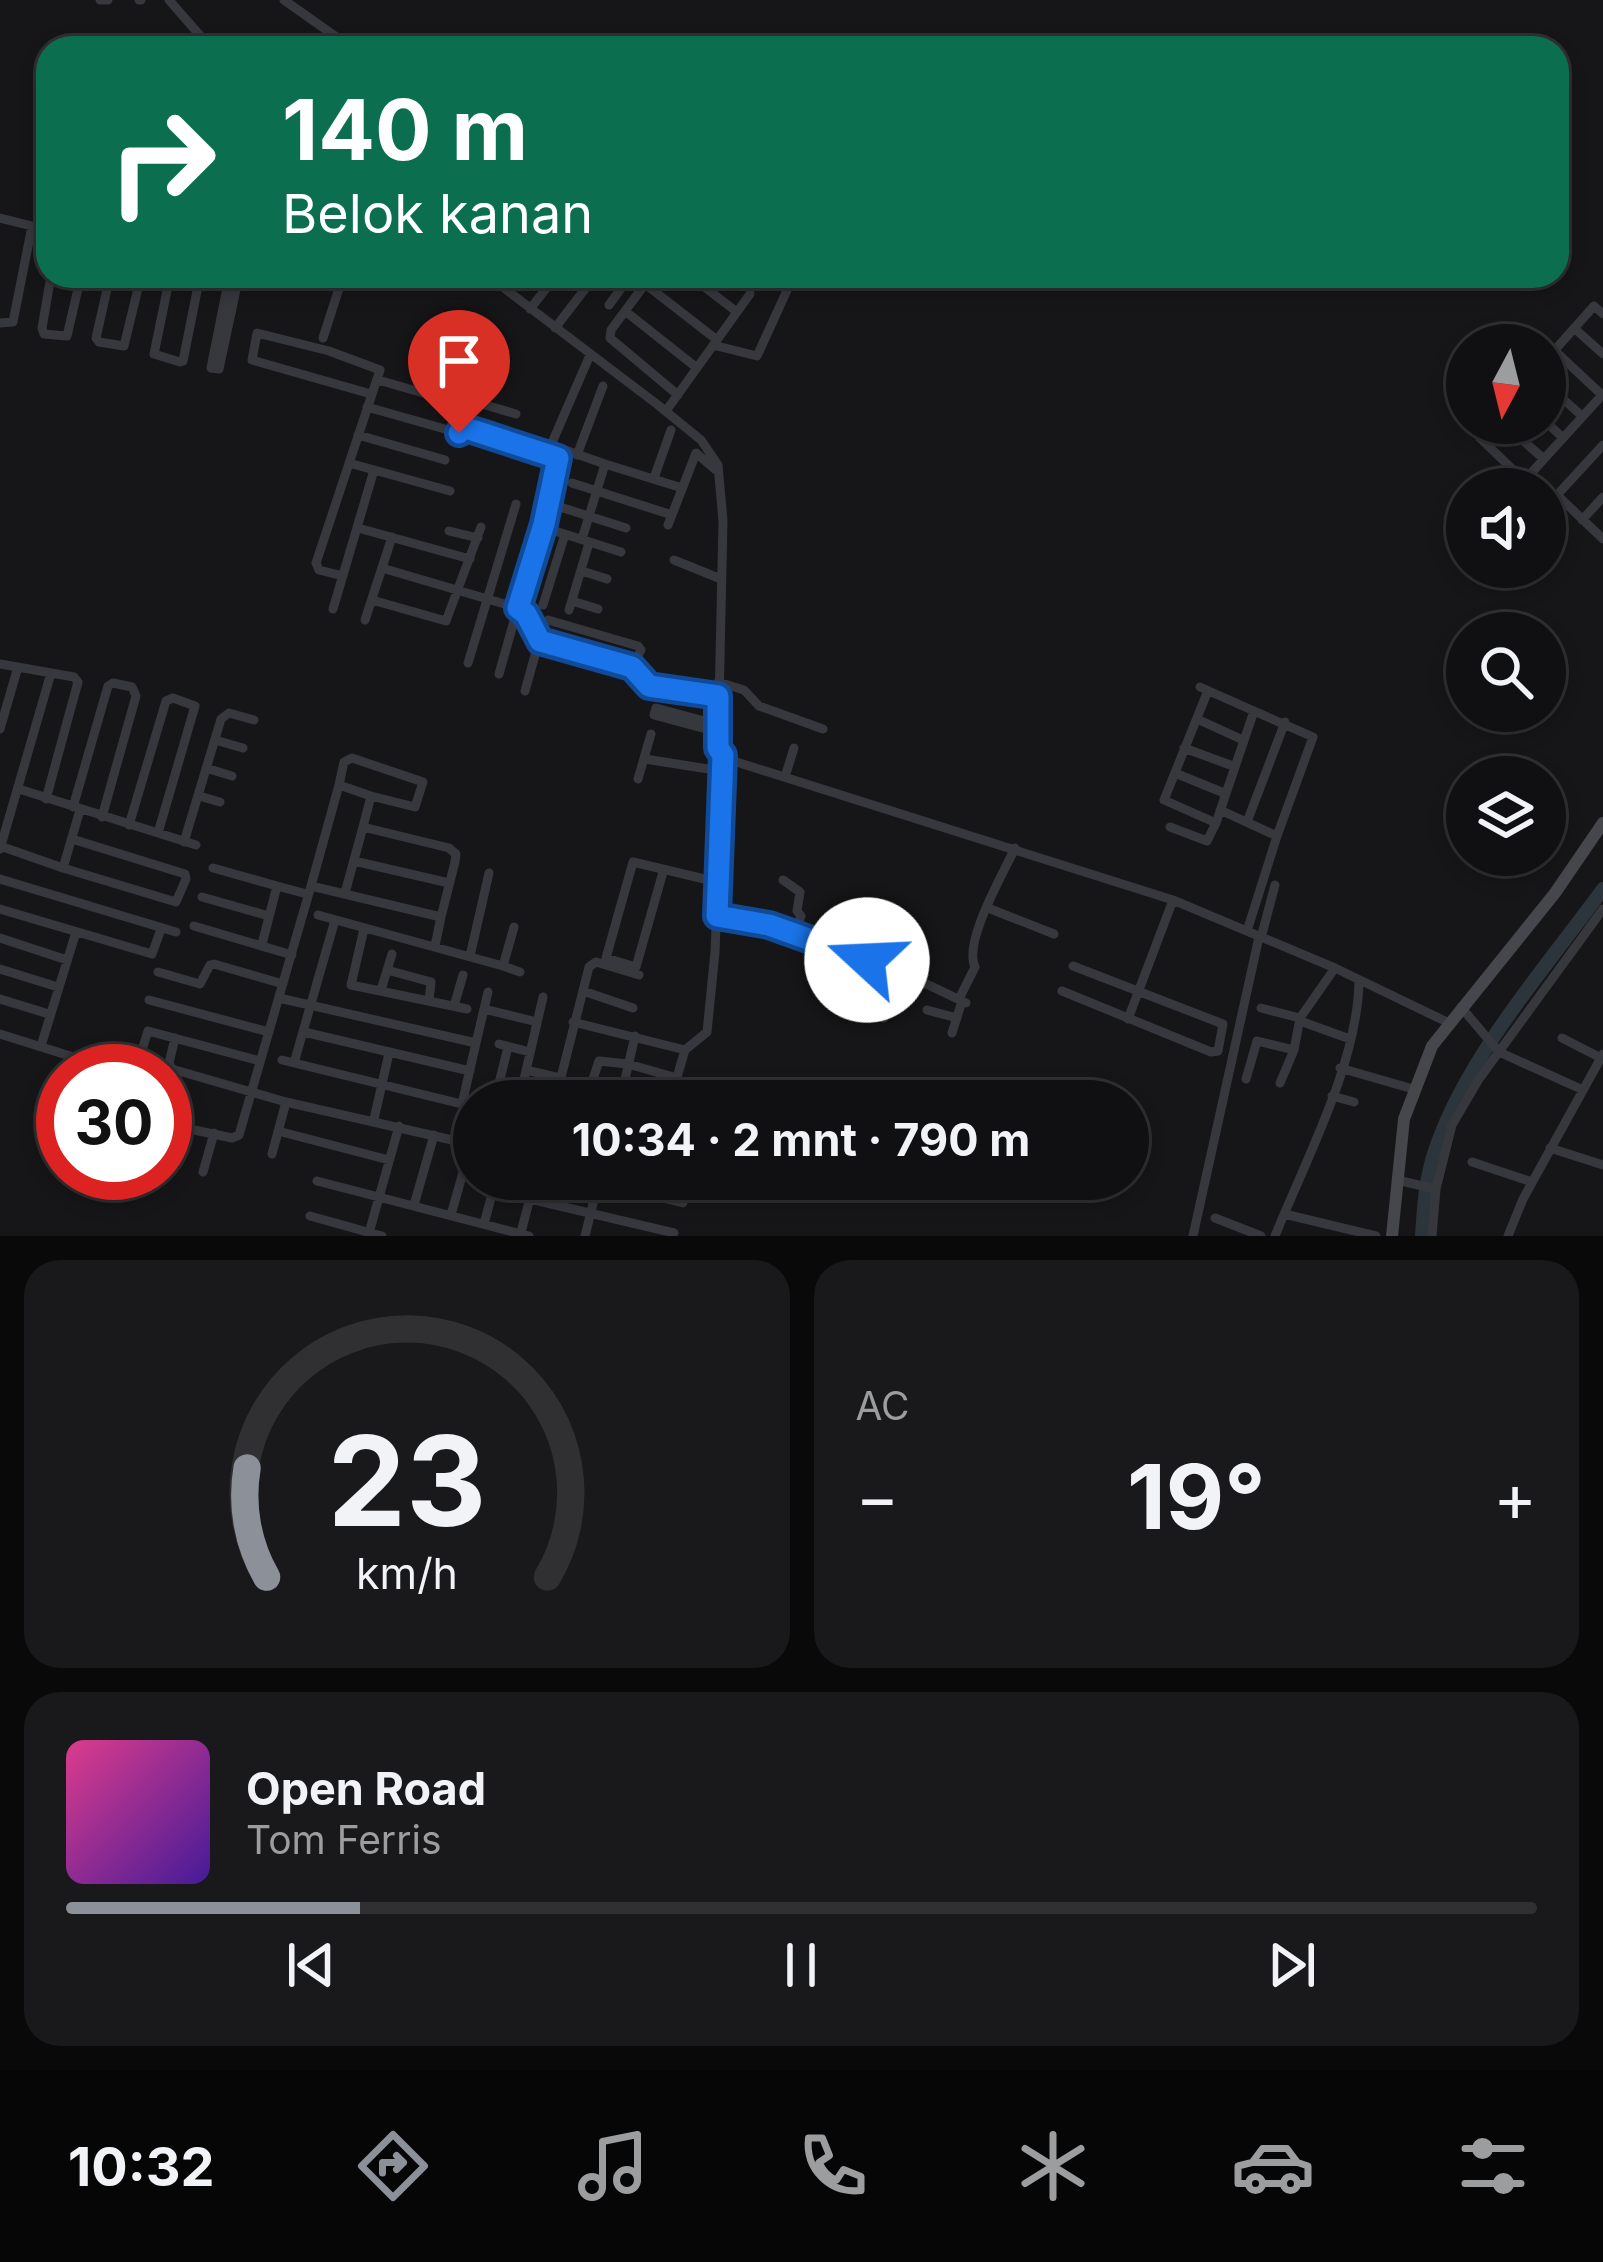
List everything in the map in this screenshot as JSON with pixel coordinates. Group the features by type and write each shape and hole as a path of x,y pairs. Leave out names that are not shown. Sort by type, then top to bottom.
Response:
{"main road":[{"path":"1392,1236 1401,1132 1432,1046 1555,893 1603,823"}],"street":[{"path":"169,0 199,34"},
{"path":"284,0 335,36"},
{"path":"0,236 2,219 36,227"},
{"path":"0,323 13,322 32,226"},
{"path":"49,288 41,328 44,334 67,336 78,288"},
{"path":"107,288 96,338 124,346 138,288"},
{"path":"168,288 154,354 179,362 200,288"},
{"path":"227,288 211,368 219,369 236,288"},
{"path":"323,338 339,288"},
{"path":"503,288 701,440 719,472 723,521 714,728 723,755 739,764 1173,900 1335,968 1449,1023"},
{"path":"530,309 547,288"},
{"path":"555,328 586,288"},
{"path":"609,305 621,288"},
{"path":"642,288 611,330 612,341 678,394"},
{"path":"657,288 715,343 757,356"},
{"path":"706,288 737,312"},
{"path":"751,371 789,288"},
{"path":"666,411 750,294"},
{"path":"1566,337 1594,306 1603,314"},
{"path":"625,311 697,368"},
{"path":"1574,328 1603,354"},
{"path":"343,576 315,567 380,370 257,333 252,360 371,394"},
{"path":"590,355 548,444 682,488"},
{"path":"1566,361 1603,395 1566,435"},
{"path":"378,380 469,406"},
{"path":"578,455 603,386"},
{"path":"367,407 459,433 472,401 516,414"},
{"path":"1566,401 1582,416"},
{"path":"463,427 558,458 544,524 499,674"},
{"path":"654,478 671,430"},
{"path":"358,435 445,460"},
{"path":"1486,444 1511,468"},
{"path":"1527,444 1544,459"},
{"path":"1538,468 1558,444"},
{"path":"1566,485 1603,445"},
{"path":"572,483 670,520 696,453 719,472"},
{"path":"349,463 450,491"},
{"path":"598,609 571,606 582,571 588,518 605,464"},
{"path":"333,609 374,470"},
{"path":"1582,520 1603,497"},
{"path":"468,663 516,504"},
{"path":"1566,504 1603,539"},
{"path":"560,507 626,528"},
{"path":"358,528 470,559"},
{"path":"371,600 443,622 448,618 479,532 448,531"},
{"path":"543,605 560,532 620,553"},
{"path":"365,620 392,537"},
{"path":"674,560 721,579"},
{"path":"382,568 518,608 540,641 632,667 649,686 718,696"},
{"path":"582,571 607,579"},
{"path":"525,691 544,623 554,621 638,646 640,654 632,667"},
{"path":"0,664 77,679 79,688 46,799"},
{"path":"0,729 18,667"},
{"path":"51,673 0,847 176,902 187,879 184,874 72,839"},
{"path":"718,682 744,690 760,706 824,729"},
{"path":"63,868 108,686 113,683 132,687 136,696 102,817"},
{"path":"1216,823 1164,800 1204,690 1313,736 1247,931"},
{"path":"129,825 166,701 173,698 195,706 158,833"},
{"path":"656,708 708,722 714,728 653,715 652,711 656,708"},
{"path":"1170,827 1208,841 1254,711"},
{"path":"19,790 190,843 224,714 254,720"},
{"path":"1197,719 1243,740"},
{"path":"1246,822 1285,722"},
{"path":"638,779 651,734"},
{"path":"215,740 243,748"},
{"path":"785,777 794,748"},
{"path":"1184,748 1233,766"},
{"path":"592,1080 598,1061 677,1078 685,1050 707,1032 723,755"},
{"path":"192,1129 232,1138 239,1135 344,762 352,758 423,782 415,807 339,785"},
{"path":"645,759 721,771"},
{"path":"206,769 232,776"},
{"path":"1175,773 1224,794"},
{"path":"199,796 220,802"},
{"path":"345,893 371,796"},
{"path":"1220,810 1277,836"},
{"path":"363,827 449,848 456,854 434,946"},
{"path":"952,1033 975,967 971,951 1015,848"},
{"path":"354,861 449,883"},
{"path":"664,872 635,967 606,958 633,862 718,882"},
{"path":"213,868 277,886 345,893 441,916"},
{"path":"470,956 489,873"},
{"path":"0,879 176,932"},
{"path":"783,880 800,892 797,911 801,916 795,934"},
{"path":"1193,1236 1276,885"},
{"path":"262,944 277,886"},
{"path":"202,897 268,916"},
{"path":"1128,1018 1173,900"},
{"path":"988,908 1054,934"},
{"path":"1432,1236 1434,1188 1452,1125 1497,1050 1603,908"},
{"path":"0,909 152,954 161,928"},
{"path":"318,916 520,972"},
{"path":"717,916 795,934 962,1001"},
{"path":"294,1063 335,920"},
{"path":"194,926 292,955"},
{"path":"503,966 514,927"},
{"path":"364,928 349,982 466,1009"},
{"path":"42,1044 76,932"},
{"path":"0,938 67,960"},
{"path":"381,990 392,954"},
{"path":"526,1070 560,1078 589,967 596,962 639,975"},
{"path":"158,972 202,983 214,964 283,984"},
{"path":"1061,992 1213,1053 1218,1051 1223,1024 1073,966"},
{"path":"1280,1083 1300,1019 1335,968"},
{"path":"0,969 58,987"},
{"path":"387,970 431,982 429,1001"},
{"path":"454,1006 463,975"},
{"path":"853,1012 884,1018 903,975"},
{"path":"1275,1236 1310,1160 1332,1096 1350,1040 1359,982"},
{"path":"583,991 633,1008"},
{"path":"469,1080 488,992"},
{"path":"396,1024 403,995"},
{"path":"524,1080 543,997"},
{"path":"279,998 476,1043"},
{"path":"0,999 50,1014"},
{"path":"149,1000 268,1033"},
{"path":"1461,1007 1497,1050 1583,1090"},
{"path":"1261,1008 1350,1040"},
{"path":"484,1009 537,1022"},
{"path":"927,1010 957,1018"},
{"path":"373,1049 377,1019"},
{"path":"573,1022 685,1050"},
{"path":"142,1044 144,1030 260,1061"},
{"path":"410,1057 416,1030"},
{"path":"304,1031 470,1071"},
{"path":"0,1034 36,1045"},
{"path":"624,1080 635,1036"},
{"path":"175,1038 169,1063 172,1070 286,1102 453,1140"},
{"path":"1508,1236 1532,1182 1602,1056 1562,1038"},
{"path":"1246,1079 1257,1041 1294,1050"},
{"path":"495,1080 504,1045 530,1052"},
{"path":"374,1120 389,1053"},
{"path":"282,1060 453,1102"},
{"path":"1340,1068 1413,1089"},
{"path":"1332,1096 1354,1102"},
{"path":"272,1154 286,1102"},
{"path":"369,1233 399,1126"},
{"path":"278,1131 389,1160"},
{"path":"203,1172 214,1133"},
{"path":"414,1205 434,1135"},
{"path":"1550,1148 1603,1165"},
{"path":"1472,1162 1532,1182"},
{"path":"317,1180 523,1235 530,1200"},
{"path":"1397,1180 1434,1188"},
{"path":"451,1215 455,1200"},
{"path":"484,1224 490,1200"},
{"path":"534,1200 674,1233"},
{"path":"585,1236 591,1200"},
{"path":"673,1200 683,1203"},
{"path":"1284,1214 1376,1236"},
{"path":"310,1216 382,1236"},
{"path":"1215,1218 1261,1236"}],"waterway":[{"path":"1422,1236 1430,1167 1451,1111 1489,1044 1603,889"}],"route":[{"path":"459,433 463,427 558,458 518,608 540,641 632,667 649,686 718,696 718,748 723,755 717,916 769,925 867,960"}]}
